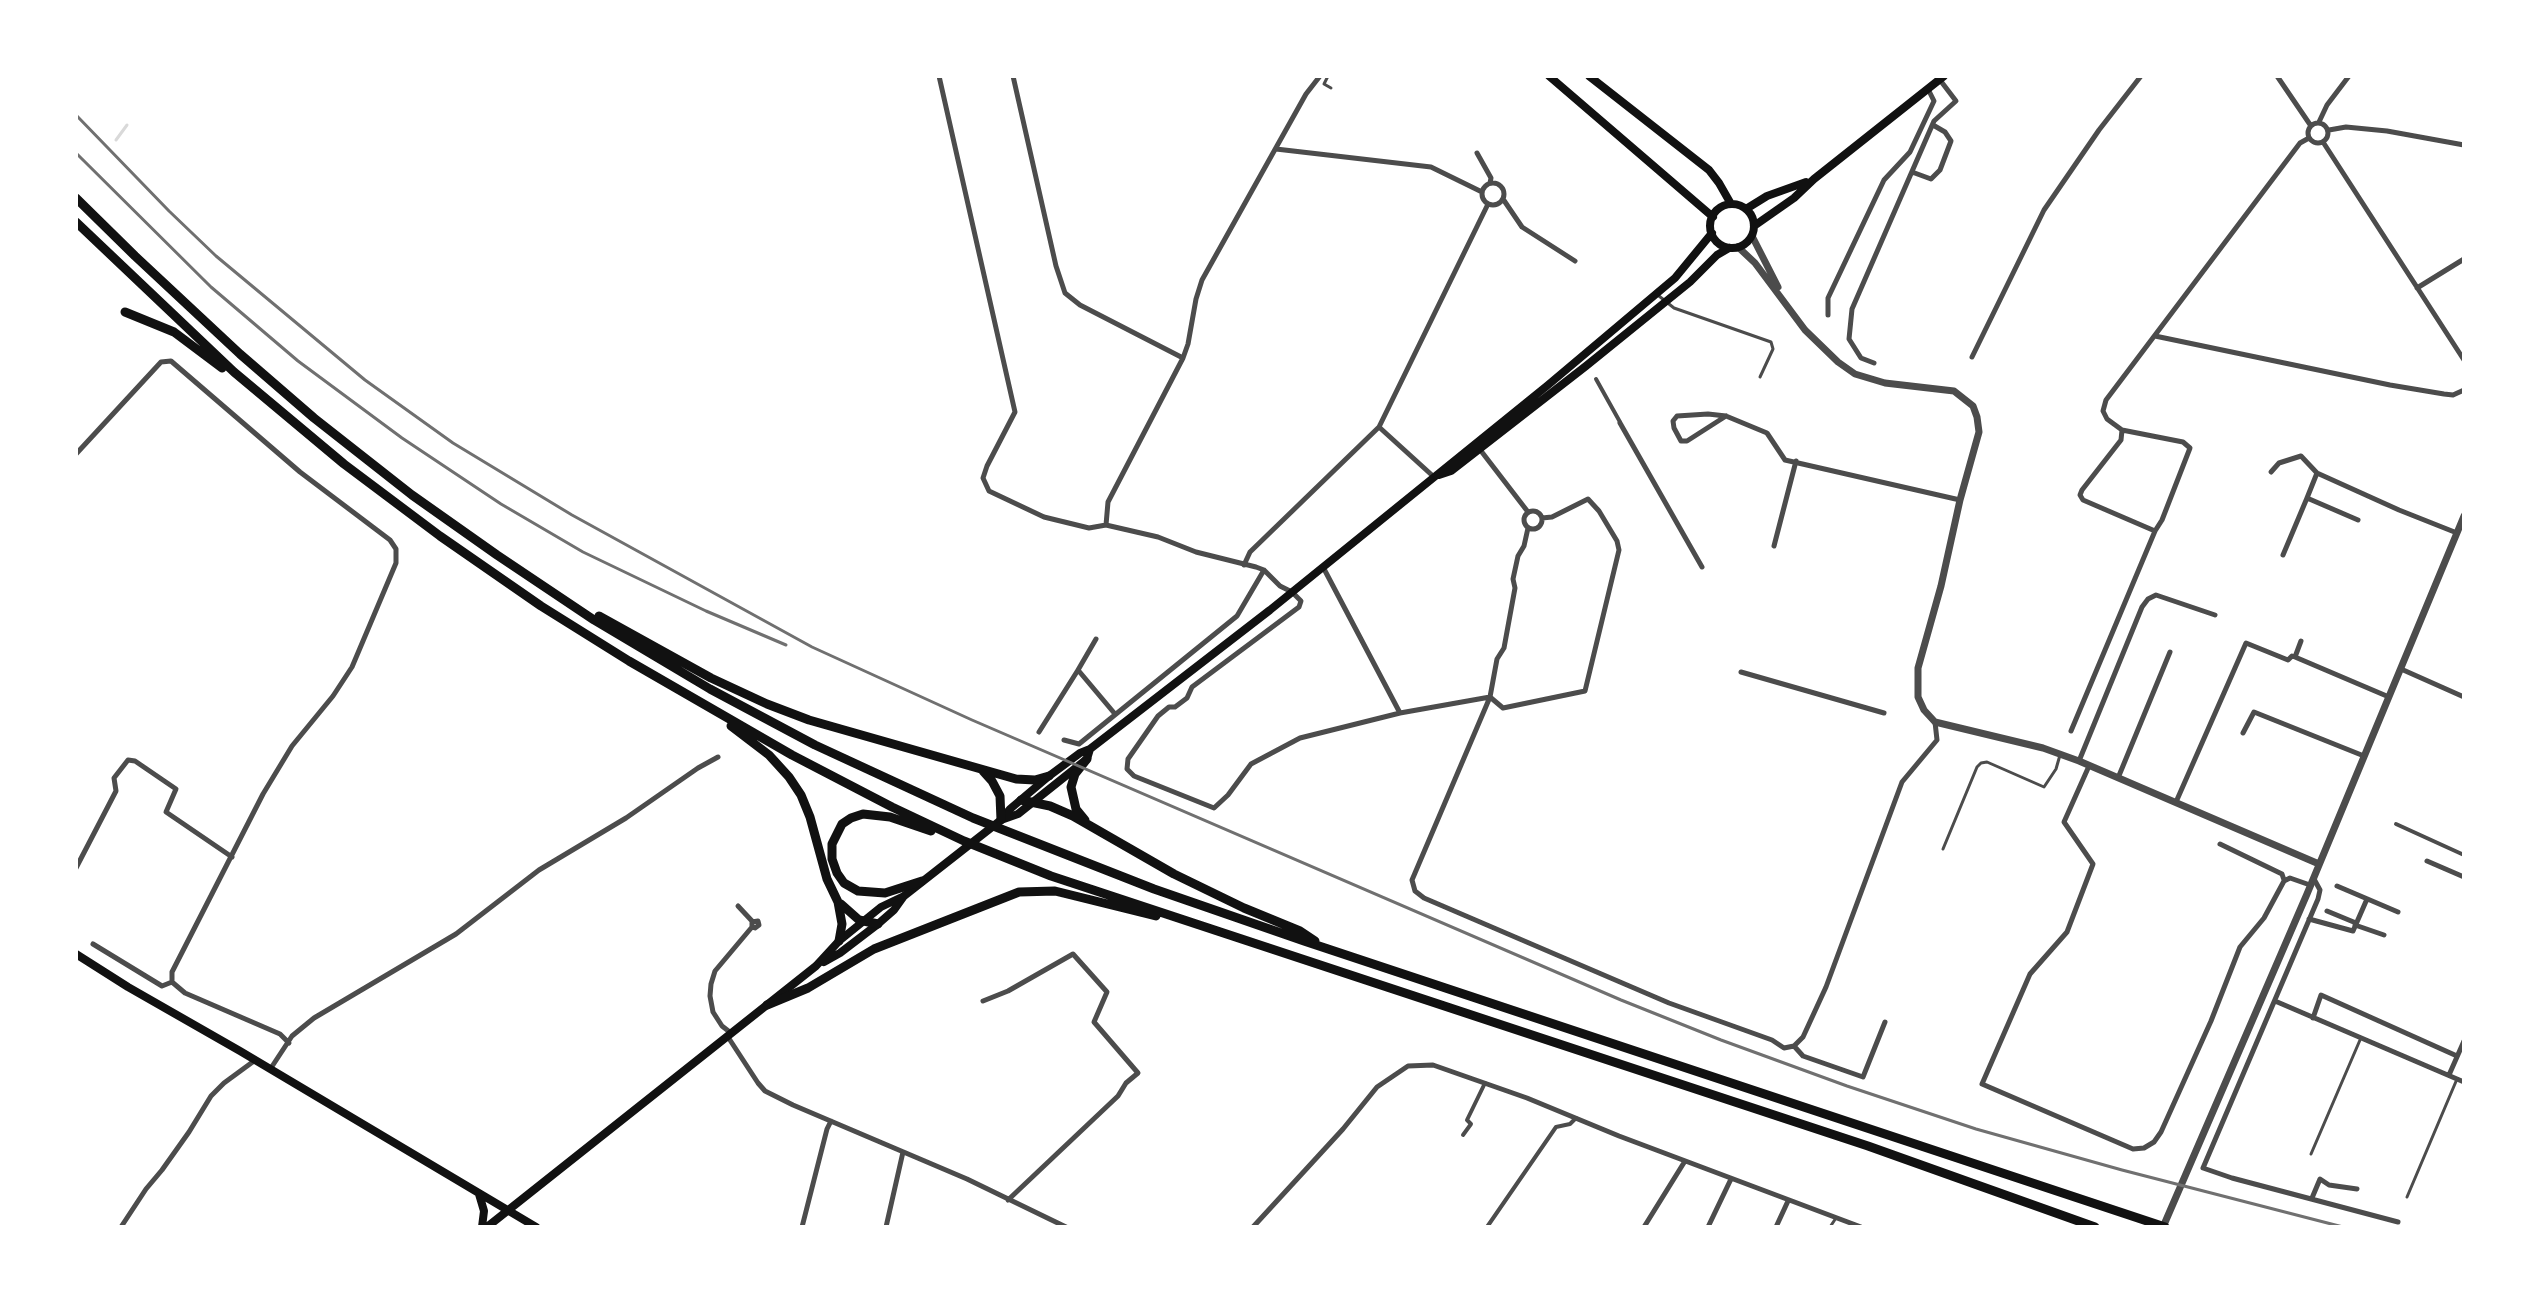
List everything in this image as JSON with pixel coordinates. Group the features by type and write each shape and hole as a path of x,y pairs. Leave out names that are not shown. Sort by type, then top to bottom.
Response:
{"highway":[{"path":"76,198 209,326 314,418 437,513 594,620 710,689 815,745 895,784 1081,862 1324,948 2164,1227"},
{"path":"76,222 197,338 305,432"},
{"path":"125,312 174,332 407,512 581,632 843,782 1002,857"},
{"path":"529,577 711,678 767,704 809,720 1016,779 1052,779"},
{"path":"688,696 762,748 795,786 805,804 827,879 838,902 842,924 839,941"},
{"path":"1088,754 1071,787 1076,809 1090,825"},
{"path":"980,769 997,788 1002,803 1001,820"},
{"path":"1021,800 1050,806 1090,825 1174,874 1300,931 1324,948"},
{"path":"922,881 877,893 858,891 849,886 837,873 832,859 832,844 838,829 855,816 882,815 1051,876 1868,1146 2095,1227"},
{"path":"767,1005 808,988 874,949 1019,892 1055,891 1229,934"},
{"path":"838,902 863,922 878,924"}],"main road":[{"path":"1549,76 1713,217"},
{"path":"1589,76 1709,170 1731,204"},
{"path":"1754,226 1794,198 1942,78"},
{"path":"1746,209 1767,196 1814,179"},
{"path":"1001,820 1018,814 1080,753 1088,754 1447,465 1597,357 1690,282 1717,255 1746,243 1752,236 1752,216 1746,209 1731,204 1720,208 1713,217 1712,233 1718,243 1734,247"},
{"path":"1477,445 1657,293 1684,268 1712,233"},
{"path":"484,1227 730,1036 816,966 839,941 881,907 904,896 1001,820 1021,800 1052,779"},
{"path":"816,966 840,953 878,924 904,896"},
{"path":"76,954 536,1227"},
{"path":"478,1193 484,1211 484,1227"}],"street":[{"path":"939,76 1015,412 983,478 989,491 1044,517 1089,528 1106,525 1158,537 1196,552 1264,570 1301,601 1299,607 1192,687 1187,698 1158,716 1128,759 1127,769 1134,776 1214,808 1251,764 1300,738 1400,713 1490,697"},
{"path":"1013,76 1056,266 1065,293 1080,305 1183,358"},
{"path":"1106,525 1108,502 1183,358 1202,280 1306,94 1320,76"},
{"path":"1972,357 2044,210 2141,76"},
{"path":"2277,76 2311,126"},
{"path":"2319,122 2329,130 2328,137 2323,142 2314,142 2309,138 2311,126 2319,122 2327,105 2349,76"},
{"path":"1874,363 1861,358 1849,339 1852,309 1933,125 1956,101 1942,78"},
{"path":"1828,315 1828,298 1884,180 1910,152 1934,101 1928,89"},
{"path":"1912,172 1931,179 1940,170 1951,141 1945,132 1933,125"},
{"path":"2329,130 2346,127 2387,131 2464,145"},
{"path":"2071,731 2190,448 2183,442 2122,430 2107,419 2103,411 2106,400 2300,143 2309,138"},
{"path":"2323,142 2464,360"},
{"path":"1276,149 1431,167 1482,192"},
{"path":"1477,153 1491,178 1482,192 1483,199 1488,204 1498,204 1504,192 1500,186 1490,183"},
{"path":"1503,199 1522,227 1575,261"},
{"path":"1244,565 1250,552 1379,427 1488,204"},
{"path":"1752,236 1783,300"},
{"path":"1734,247 1755,263 1805,330 1826,352 1855,374 1885,383 1949,389 1964,396 1973,406 1979,432 1916,684 1924,710 1935,722 2043,748 2079,761 2319,864"},
{"path":"2417,288 2464,259"},
{"path":"2155,336 2390,385 2453,395 2464,390"},
{"path":"76,454 161,362 171,361 263,441 390,540 396,549 396,563 352,667 333,696 292,746 263,794 172,972 172,982 185,993 280,1034 289,1043"},
{"path":"1596,379 1702,567"},
{"path":"1726,416 1687,441 1681,441 1674,428 1673,421 1677,416 1726,416 1767,433 1785,460 1960,500"},
{"path":"1379,427 1436,476"},
{"path":"2122,430 2121,440 2080,495 2083,500 2155,531"},
{"path":"1477,445 1528,512"},
{"path":"2271,472 2279,463 2301,456 2317,473 2457,533"},
{"path":"1774,546 1796,461"},
{"path":"2283,555 2317,473"},
{"path":"2307,498 2358,520"},
{"path":"1490,697 1503,708 1585,691 1619,550 1617,541 1588,499 1552,517 1542,518"},
{"path":"1528,512 1536,512 1542,518"},
{"path":"1528,512 1523,520 1528,528 1513,579 1515,588 1504,648 1497,659 1490,697 1412,880 1418,895 1669,1003 1772,1040 1784,1048 1794,1046 1803,1037 1826,987 1902,782 1937,740 1935,722"},
{"path":"2164,1227 2464,516"},
{"path":"1528,528 1538,528 1542,518"},
{"path":"1323,567 1400,713"},
{"path":"1064,740 1079,744 1237,616 1264,570"},
{"path":"2079,761 2148,599 2156,595 2215,615"},
{"path":"1039,732 1096,639"},
{"path":"2295,657 2301,641"},
{"path":"2176,802 2246,643 2288,660 2295,657 2389,697"},
{"path":"2118,778 2170,652"},
{"path":"2401,669 2464,697"},
{"path":"1078,670 1115,714"},
{"path":"1741,672 1884,713"},
{"path":"2243,733 2254,712 2364,756"},
{"path":"270,1069 292,1036 314,1018 456,934 539,870 626,818 718,757"},
{"path":"76,868 116,791 114,778 128,760 135,761 176,789 166,812 232,857"},
{"path":"1906,762 1912,768"},
{"path":"2089,766 2064,822 2093,864 2067,932 2030,974 1982,1084 2133,1149 2144,1148 2154,1142 2213,1016 2240,947 2264,918 2284,881 2290,878 2312,882 2320,890 2298,948 2203,1168 2398,1222"},
{"path":"2396,824 2464,855"},
{"path":"2220,844 2282,874 2284,881"},
{"path":"2427,861 2464,877"},
{"path":"2337,886 2398,912"},
{"path":"2309,919 2353,931 2367,899"},
{"path":"738,906 752,924 715,971 710,996 713,1012 762,1088 793,1105 1066,1227"},
{"path":"2327,911 2384,935"},
{"path":"2286,942 2298,948"},
{"path":"93,944 162,986 172,982"},
{"path":"983,1001 1008,991 1073,954 1107,992 1094,1022 1138,1073 1126,1083 1118,1096 1008,1200"},
{"path":"2313,1018 2321,995 2457,1056"},
{"path":"2275,1001 2464,1082"},
{"path":"1794,1046 1803,1056 1863,1077 1885,1022"},
{"path":"2449,1075 2464,1041"},
{"path":"121,1227 211,1096 255,1060"},
{"path":"1253,1227 1377,1087 1408,1066 1433,1065 1861,1227"},
{"path":"1463,1135 1471,1124 1467,1120 1485,1083"},
{"path":"1487,1227 1556,1127 1570,1124 1576,1118"},
{"path":"802,1227 831,1121"},
{"path":"886,1227 903,1152"},
{"path":"1644,1227 1685,1161"},
{"path":"1708,1227 1731,1179"},
{"path":"2312,1198 2320,1179 2329,1185 2357,1189"},
{"path":"1776,1227 1788,1201"}],"lane":[{"path":"1328,76 1324,84 1331,88"},
{"path":"1657,293 1663,302 1674,308 1771,342 1773,349 1760,377"},
{"path":"1943,849 1981,763 1987,762 2044,787 2056,769 2060,755"},
{"path":"2311,1154 2362,1038"},
{"path":"2407,1197 2457,1079"},
{"path":"1830,1227 1836,1218"}],"waterway":[{"path":"116,140 127,125"}],"railway":[{"path":"76,115 216,256 365,380 453,443 572,515 812,647 972,720 1621,1000 1721,1040 1976,1129 2343,1227"},
{"path":"76,153 211,287 298,361 402,438 501,504 583,552 706,611 786,645"}]}
